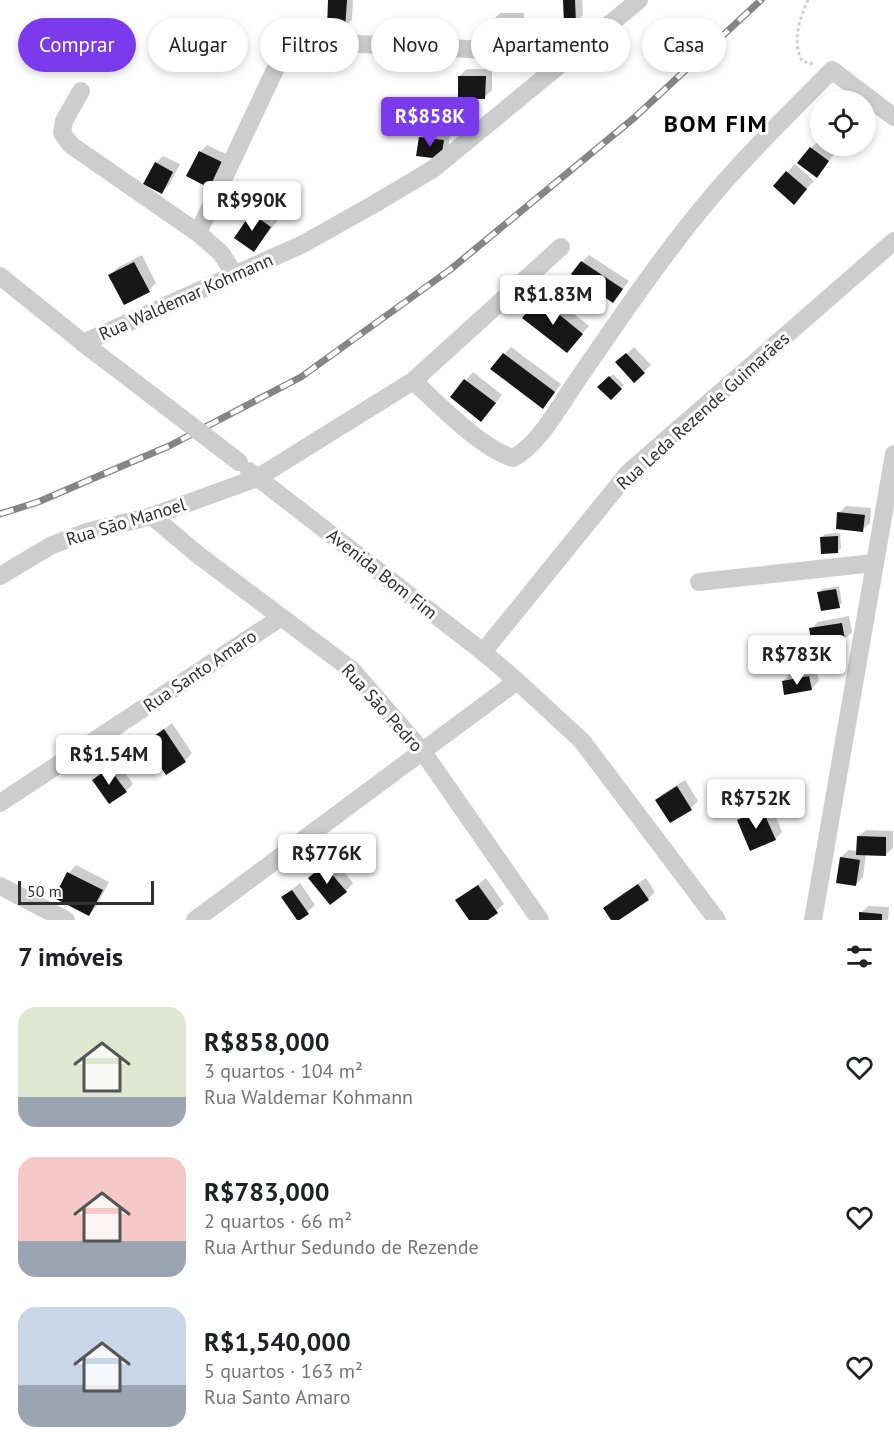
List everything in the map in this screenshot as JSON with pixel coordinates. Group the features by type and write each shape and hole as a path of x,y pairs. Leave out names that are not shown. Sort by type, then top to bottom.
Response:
{"street":[{"name":"Rua Waldemar Kohmann","path":"619,18 639,0"},
{"path":"198,232 281,57 292,43 307,39 360,44 471,49"},
{"path":"413,381 477,436 502,454 513,458 522,453 542,430 639,290 714,194 832,70 894,117"},
{"name":"Rua Waldemar Kohmann","path":"89,347 312,239 433,169 550,72"},
{"path":"81,91 64,121 62,133 71,145 198,232 221,253 235,275"},
{"name":"Rua Leda Rezende Guimarães","path":"483,652 629,471 894,241"},
{"name":"Rua São Manoel","path":"0,576 52,545 90,531 152,516 256,478 413,381 561,247"},
{"name":"Avenida Bom Fim","path":"0,276 256,478 483,652 517,681 582,741 717,920"},
{"path":"813,920 894,454"},
{"name":"Rua São Pedro","path":"152,516 280,618 352,670 423,752 540,920"},
{"path":"699,582 874,563"},
{"name":"Rua Santo Amaro","path":"0,803 280,618"},
{"path":"195,920 517,681"},
{"path":"0,886 66,920"}],"path":[{"path":"808,0 796,37 796,50 802,61 832,70"}],"building":[{"path":"328,0 347,0 346,18 327,18"},
{"path":"563,0 575,0 576,18 564,18"},
{"path":"458,76 486,76 485,99 458,99"},
{"path":"419,137 444,140 441,159 416,156"},
{"path":"810,147 810,156 822,156 829,161 817,178 797,163"},
{"path":"199,151 224,163 211,189 186,176"},
{"path":"155,162 173,172 162,194 143,184"},
{"path":"786,171 807,189 794,205 773,186"},
{"path":"251,213 271,227 254,252 234,238"},
{"path":"581,261 623,289 613,303 571,274"},
{"path":"134,262 150,292 124,305 108,275"},
{"path":"539,298 583,334 567,353 522,318"},
{"path":"503,353 555,392 543,409 490,369"},
{"path":"626,353 645,373 634,383 615,362"},
{"path":"609,376 622,389 611,400 597,387"},
{"path":"464,379 496,403 481,422 450,397"},
{"path":"837,512 865,515 863,532 836,529"},
{"path":"838,536 838,553 821,554 820,537"},
{"path":"836,589 840,608 821,611 817,592"},
{"path":"842,623 845,640 812,646 809,628"},
{"path":"809,676 812,690 784,695 782,681"},
{"path":"164,729 186,762 166,775 144,743"},
{"path":"109,768 127,792 109,804 92,780"},
{"path":"677,786 692,810 670,823 655,800"},
{"path":"762,809 776,840 750,851 737,820"},
{"path":"857,836 886,837 886,856 856,855"},
{"path":"840,857 860,860 856,886 836,883"},
{"path":"324,865 347,892 330,905 308,878"},
{"path":"67,872 103,890 89,916 54,898"},
{"path":"638,884 649,900 619,920 611,920 603,908"},
{"path":"478,885 498,913 488,920 469,920 455,900"},
{"path":"292,890 309,914 300,920 297,920 281,897"},
{"path":"859,912 882,914 882,920 859,920"}],"railway":[{"path":"0,514 38,502 169,446 301,377 451,269 634,118 761,0"}],"district":[{"name":"BOM FIM","path":"716,124"}]}
